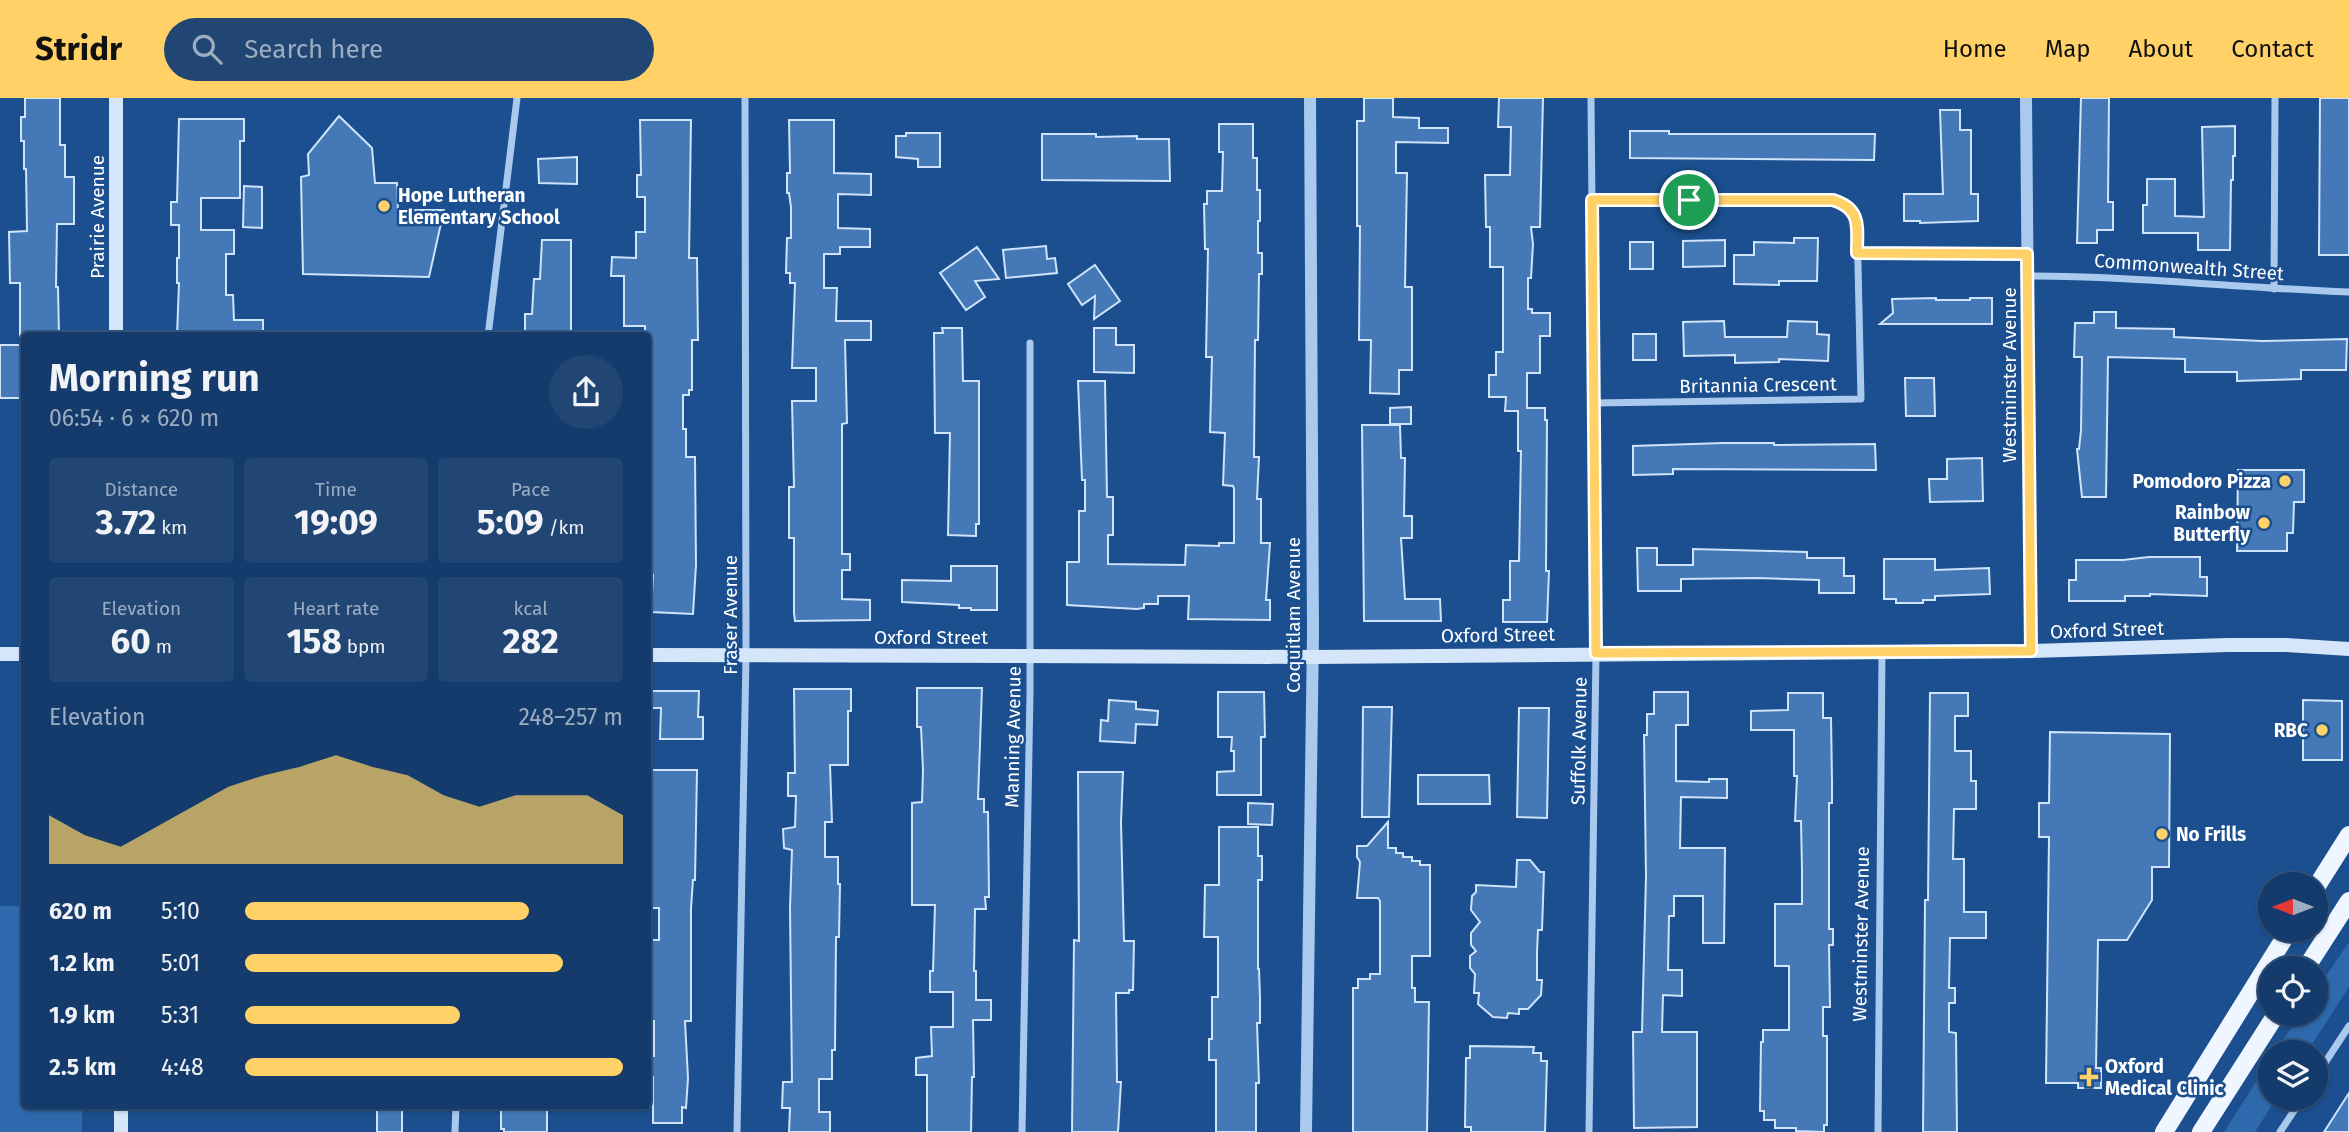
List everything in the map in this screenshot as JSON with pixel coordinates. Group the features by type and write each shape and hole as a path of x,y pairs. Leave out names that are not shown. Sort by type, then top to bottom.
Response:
{"main road":[{"name":"Prairie Avenue","path":"116,98 116,332"},
{"name":"Oxford Street","path":"651,655 1312,657 2031,651 2251,645 2349,649"},
{"path":"0,654 21,654"},
{"path":"2326,872 2349,835"},
{"path":"2314,956 2349,901"},
{"path":"2164,1132 2282,942"},
{"path":"2201,1132 2269,1026"},
{"path":"121,1109 121,1132"}],"street":[{"path":"488,332 517,98"},
{"name":"Fraser Avenue","path":"737,1132 746,656 745,98"},
{"name":"Coquitlam Avenue","path":"1306,1132 1312,657 1310,98"},
{"name":"Suffolk Avenue","path":"1588,1132 1596,653 1591,98"},
{"name":"Westminster Avenue","path":"2026,98 2031,651"},
{"path":"2274,289 2276,98"},
{"path":"1592,200 1833,200 1845,204 1857,220 1857,253 2027,254"},
{"name":"Britannia Crescent","path":"1594,402 1861,399 1857,253"},
{"name":"Commonwealth Street","path":"2028,276 2091,276 2349,292"},
{"name":"Manning Avenue","path":"1022,1132 1030,656 1030,342"},
{"name":"Westminster Avenue","path":"1878,1132 1882,652"},
{"path":"2328,1058 2349,1026"},
{"path":"455,1132 456,1109"},
{"path":"2280,1132 2294,1110"}],"shaded area":[{"path":"0,906 21,906 21,1109 82,1109 82,1132 0,1132"},
{"path":"2349,942 2349,987 2328,1020 2328,973"},
{"path":"2292,1026 2324,1026 2315,1040 2283,1040"},
{"path":"2258,1079 2258,1110 2269,1110 2255,1132 2224,1132"}],"building":[{"path":"25,98 60,98 60,145 65,145 65,177 74,177 74,224 57,224 56,287 59,332 21,332 20,336 20,283 10,283 9,232 27,231 26,169 24,141 21,141 21,117 25,117"},
{"path":"1364,98 1393,98 1393,117 1419,118 1419,128 1448,128 1448,143 1396,142 1396,173 1407,173 1405,287 1412,287 1412,370 1399,370 1399,394 1370,393 1371,340 1359,340 1357,121 1364,121"},
{"path":"1499,98 1543,98 1540,227 1531,227 1533,244 1531,278 1528,278 1528,309 1532,309 1532,313 1550,313 1550,336 1540,336 1540,373 1527,373 1527,408 1545,408 1547,420 1547,622 1503,622 1503,600 1510,600 1510,561 1519,561 1521,451 1518,451 1518,411 1505,411 1506,397 1489,397 1489,375 1496,375 1496,352 1503,352 1503,267 1490,267 1490,227 1486,227 1485,175 1510,175 1511,127 1498,127"},
{"path":"2081,98 2109,98 2108,202 2113,202 2113,230 2097,230 2097,243 2077,243"},
{"path":"2320,98 2349,98 2349,255 2319,255"},
{"path":"1940,110 1960,110 1960,130 1971,130 1971,194 1978,194 1978,221 1904,221 1904,194 1943,194"},
{"path":"339,116 372,148 375,183 397,183 398,210 444,210 429,277 303,274 301,177 309,175 308,154"},
{"path":"179,119 244,119 244,141 240,141 240,198 201,198 201,230 234,230 234,254 226,254 226,295 233,295 234,320 263,320 263,332 177,332 179,225 171,225 171,202 177,202"},
{"path":"640,120 691,120 689,258 697,258 698,340 692,340 692,390 689,390 689,395 683,395 683,429 686,429 686,457 695,457 696,565 693,614 651,612 651,332 645,332 645,326 624,326 624,276 611,276 612,257 636,258 636,232 645,232 645,197 637,197 637,175 641,175"},
{"path":"789,120 834,120 834,173 871,174 871,195 838,194 838,228 870,229 870,247 840,247 840,254 824,254 824,288 837,288 836,321 871,321 871,340 845,340 847,423 842,424 842,554 850,554 850,570 842,570 842,599 870,600 870,620 795,621 794,538 789,538 789,487 794,487 792,401 816,401 816,368 792,368 795,283 790,283 790,273 786,273 787,238 791,238 791,207 787,193 787,173 790,173"},
{"path":"1219,124 1253,124 1253,158 1257,158 1257,190 1260,190 1258,253 1262,253 1262,274 1259,274 1258,340 1255,340 1254,457 1259,457 1257,499 1261,499 1261,543 1270,543 1266,600 1270,600 1270,620 1188,619 1189,596 1158,596 1158,604 1144,604 1144,608 1137,609 1067,605 1067,562 1079,562 1079,511 1085,511 1078,381 1105,381 1107,497 1113,497 1113,535 1108,535 1108,564 1185,565 1186,545 1219,546 1219,543 1234,543 1234,489 1233,486 1223,485 1225,433 1210,432 1212,357 1206,357 1208,249 1205,249 1204,204 1207,204 1207,191 1222,191 1223,152 1219,152"},
{"path":"2235,126 2230,250 2198,250 2198,233 2143,233 2147,179 2175,179 2175,216 2204,217 2202,127"},
{"path":"1630,131 1669,131 1669,134 1875,134 1874,160 1630,158"},
{"path":"906,133 940,133 940,167 918,167 918,159 896,157 896,136 906,136"},
{"path":"1042,134 1096,134 1096,137 1137,136 1137,139 1169,139 1170,181 1042,180"},
{"path":"577,157 577,184 539,183 538,159"},
{"path":"244,186 262,187 262,228 243,227"},
{"path":"1794,238 1818,238 1817,281 1779,281 1779,285 1734,284 1734,255 1754,255 1754,242 1794,243"},
{"path":"542,240 571,240 571,332 525,331 525,314 532,314 534,279 540,279"},
{"path":"1725,240 1725,266 1683,267 1683,241"},
{"path":"1630,242 1653,242 1653,269 1630,269"},
{"path":"1046,246 1047,259 1055,258 1057,273 1006,278 1003,250"},
{"path":"977,247 999,279 975,281 985,297 966,310 940,273"},
{"path":"1095,265 1120,301 1094,319 1095,296 1082,305 1068,284"},
{"path":"1992,298 1992,324 1880,324 1893,313 1892,299"},
{"path":"2094,312 2116,312 2116,328 2174,329 2174,337 2262,341 2347,339 2346,370 2301,370 2301,379 2237,381 2237,372 2185,372 2185,359 2108,357 2106,497 2082,497 2077,449 2081,430 2082,357 2074,357 2075,323 2094,323"},
{"path":"1724,321 1725,337 1787,337 1788,321 1817,322 1817,334 1829,335 1828,361 1779,359 1779,362 1735,363 1735,355 1684,356 1683,322"},
{"path":"942,328 962,328 963,381 979,381 979,524 976,524 976,536 948,535 950,433 935,433 934,333 943,333"},
{"path":"1094,328 1116,328 1116,345 1134,345 1134,373 1094,372"},
{"path":"1633,334 1656,334 1656,360 1633,360"},
{"path":"0,345 21,345 21,398 0,398"},
{"path":"1905,378 1934,378 1935,416 1906,416"},
{"path":"1411,407 1411,424 1390,424 1390,408"},
{"path":"1362,425 1400,425 1401,458 1405,458 1404,516 1412,516 1412,538 1401,538 1405,599 1440,599 1441,621 1364,621"},
{"path":"1723,443 1875,444 1876,470 1673,469 1673,474 1633,475 1633,446"},
{"path":"1982,458 1983,501 1930,502 1929,479 1947,479 1947,459"},
{"path":"2238,470 2304,470 2304,502 2294,502 2293,533 2287,533 2287,551 2237,551"},
{"path":"1637,548 1657,548 1657,565 1693,565 1693,549 1807,552 1807,558 1844,558 1844,576 1854,576 1854,593 1819,593 1819,580 1757,578 1681,579 1681,591 1638,591"},
{"path":"2200,557 2200,577 2207,577 2207,596 2150,594 2125,596 2125,601 2069,601 2069,580 2076,580 2076,560"},
{"path":"1884,559 1935,559 1935,570 1989,568 1990,594 1935,596 1935,600 1923,600 1923,603 1896,603 1896,599 1884,599"},
{"path":"951,566 997,566 997,610 971,610 959,608 959,605 902,602 902,580 951,581"},
{"path":"917,688 982,688 978,799 984,799 984,812 988,812 989,897 985,897 986,909 975,909 974,971 976,1000 991,1000 991,1020 973,1020 971,1132 927,1132 927,1075 916,1075 916,1058 932,1056 931,1027 953,1027 953,992 930,992 935,905 912,905 912,803 922,802 923,770 921,727 917,727"},
{"path":"794,689 851,689 851,711 848,711 848,765 830,765 832,822 825,822 825,857 838,857 840,884 832,1079 819,1079 819,1112 830,1112 830,1132 789,1132 790,1108 782,1108 783,1082 792,1082 792,850 784,848 783,829 795,827 796,796 788,796 788,773 795,773"},
{"path":"651,691 699,691 698,717 703,717 703,739 660,739 661,708 651,708"},
{"path":"1218,692 1264,692 1265,737 1261,737 1261,795 1217,795 1217,772 1234,771 1232,737 1218,737"},
{"path":"1654,692 1688,692 1688,725 1676,725 1676,781 1709,782 1709,779 1727,779 1727,798 1681,797 1680,848 1725,848 1724,943 1703,943 1703,896 1674,896 1674,916 1669,916 1668,970 1682,970 1682,996 1663,995 1662,1032 1697,1032 1697,1127 1634,1128 1633,1032 1642,1032 1646,876 1644,735 1647,735 1647,714 1654,714"},
{"path":"1788,693 1823,693 1823,718 1831,718 1829,929 1833,929 1833,945 1829,945 1830,1007 1823,1007 1823,1036 1827,1036 1827,1125 1824,1125 1824,1132 1775,1128 1775,1120 1764,1120 1764,1111 1760,1111 1763,1030 1789,1030 1789,966 1775,966 1775,904 1802,904 1801,821 1795,821 1797,776 1794,776 1794,730 1751,730 1751,711 1788,710"},
{"path":"1930,693 1968,693 1968,716 1955,716 1955,751 1971,751 1971,781 1976,781 1976,809 1954,809 1953,859 1964,859 1964,912 1986,912 1986,938 1950,938 1949,988 1955,988 1955,1003 1949,1003 1949,1032 1956,1033 1957,1132 1923,1132"},
{"path":"1109,700 1136,702 1136,709 1158,711 1157,725 1136,724 1135,743 1100,741 1101,720 1108,721"},
{"name":"RBC","path":"2303,700 2342,701 2342,760 2303,760"},
{"path":"1363,707 1392,707 1389,817 1362,817"},
{"path":"1519,708 1549,708 1547,818 1517,817"},
{"path":"2050,732 2170,734 2169,867 2152,867 2152,900 2127,940 2098,940 2096,1068 2101,1068 2101,1088 2078,1088 2078,1083 2046,1083 2049,837 2039,837 2039,803 2049,803"},
{"path":"651,770 697,770 695,880 691,908 691,1021 685,1021 688,1078 686,1108 682,1107 682,1123 653,1123 651,1056 654,1056 654,1021 651,1021 651,940 659,940 659,908 651,908"},
{"path":"1078,772 1123,772 1121,822 1124,941 1134,941 1133,990 1129,990 1129,993 1116,993 1117,1082 1121,1082 1118,1132 1072,1132 1074,940 1079,941"},
{"path":"1418,775 1489,775 1490,804 1418,804"},
{"path":"1248,803 1273,804 1272,825 1248,824"},
{"path":"1388,822 1388,848 1396,848 1396,853 1403,853 1403,857 1412,857 1412,861 1420,861 1420,865 1430,865 1430,956 1412,956 1415,1002 1429,1002 1427,1132 1353,1132 1353,988 1358,988 1358,979 1370,979 1370,974 1380,974 1380,901 1378,898 1357,898 1360,862 1357,846 1367,846"},
{"path":"1219,827 1258,827 1258,856 1262,856 1262,880 1258,880 1260,1023 1257,1023 1259,1083 1256,1083 1256,1132 1216,1132 1216,1060 1209,1060 1209,1039 1212,1039 1212,997 1218,997 1218,937 1204,937 1205,885 1219,885"},
{"path":"1517,860 1530,860 1540,872 1544,872 1542,930 1538,930 1537,952 1537,980 1542,980 1541,995 1528,1009 1519,1009 1519,1014 1508,1013 1507,1018 1493,1017 1478,1004 1479,993 1474,993 1475,974 1470,968 1470,956 1476,951 1471,945 1471,933 1480,922 1471,910 1472,896 1476,892 1476,885 1516,887"},
{"path":"1470,1046 1534,1047 1533,1053 1541,1053 1541,1061 1547,1061 1545,1132 1471,1132 1471,1127 1465,1127 1466,1058 1470,1058"},
{"path":"2349,1093 2349,1132 2324,1132"},
{"path":"377,1109 402,1109 402,1132 377,1132"},
{"path":"501,1109 547,1109 547,1132 504,1132 504,1129 501,1129"}],"place":[{"name":"Hope Lutheran Elementary School","path":"384,206"},
{"name":"Pomodoro Pizza","path":"2285,481"},
{"name":"Rainbow Butterfly","path":"2264,523"},
{"name":"RBC","path":"2322,730"},
{"name":"No Frills","path":"2162,834"},
{"name":"Oxford Medical Clinic","path":"2089,1077"}],"route":[{"path":"1592,200 1689,200 1833,200 1845,204 1857,220 1857,253 2027,254 2031,651 1596,653 1592,200"}]}
